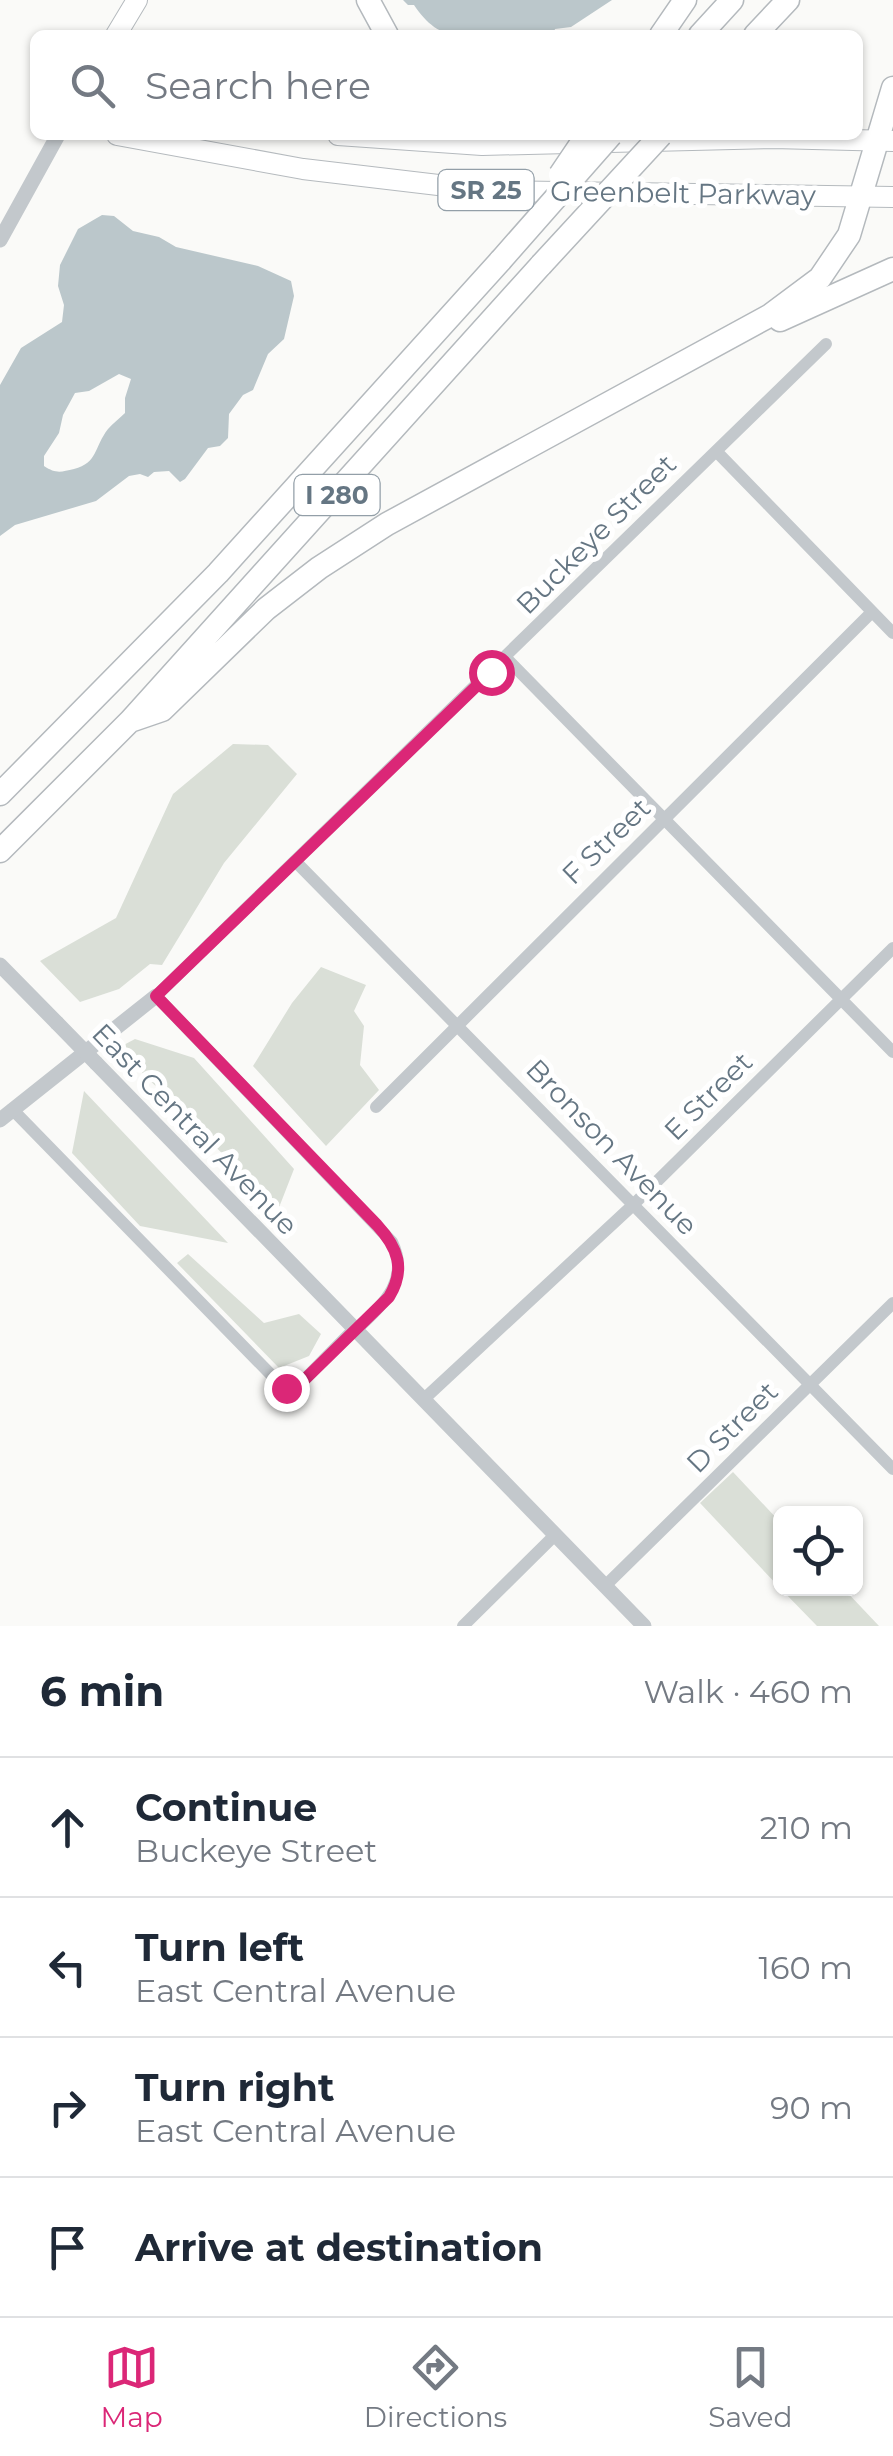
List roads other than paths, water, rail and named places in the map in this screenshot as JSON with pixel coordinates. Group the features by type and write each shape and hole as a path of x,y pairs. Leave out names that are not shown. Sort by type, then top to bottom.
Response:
{"highway":[{"path":"368,0 384,30"},
{"path":"664,30 685,0"},
{"path":"705,30 732,0"},
{"path":"760,30 788,0"},
{"path":"130,722 162,710 266,609 319,568 387,524 769,316 820,278 849,235 858,197 886,141 893,88"},
{"path":"502,260 573,140"},
{"name":"I 280","path":"0,794 218,573 607,140"},
{"name":"I 280","path":"0,850 130,722 656,140"},
{"path":"677,368 893,268"}],"main road":[{"path":"121,30 136,0"},
{"name":"Greenbelt Parkway","path":"145,140 303,169 489,190 893,197"},
{"name":"Greenbelt Parkway","path":"410,140 482,145 548,140"},
{"path":"452,140 482,145"},
{"name":"Greenbelt Parkway","path":"848,140 886,141"}],"street":[{"path":"0,240 55,140"},
{"name":"Buckeye Street","path":"6,1115 156,996 826,344"},
{"path":"716,451 893,634"},
{"name":"F Street","path":"376,1106 872,612"},
{"path":"506,658 893,1052"},
{"name":"Bronson Avenue","path":"295,861 893,1469"},
{"name":"E Street","path":"424,1399 633,1205 893,948"},
{"name":"East Central Avenue","path":"0,964 644,1626"},
{"path":"6,1115 282,1386 297,1387 389,1297 399,1264 392,1242 156,996"},
{"name":"D Street","path":"605,1586 893,1303"},
{"path":"464,1626 556,1535"}]}
